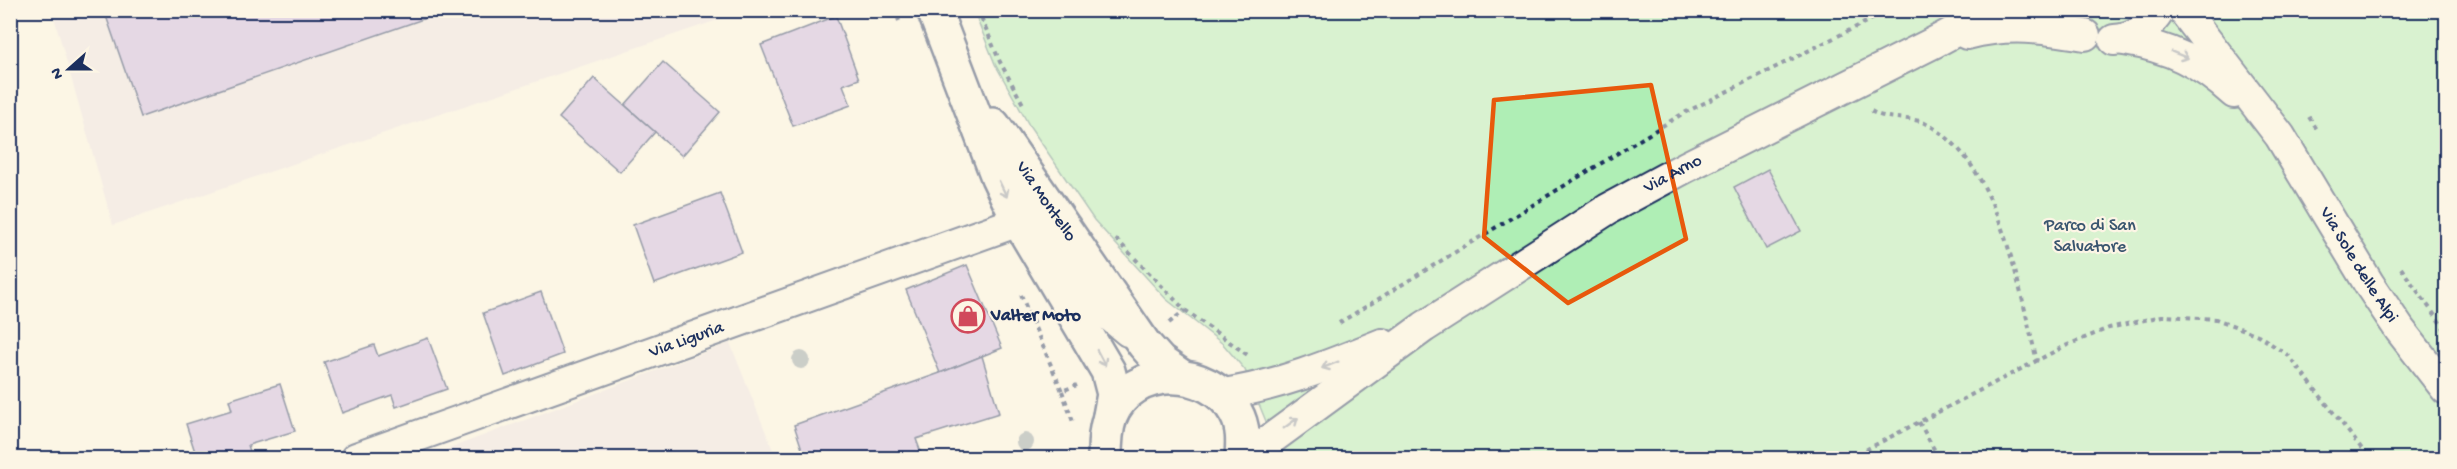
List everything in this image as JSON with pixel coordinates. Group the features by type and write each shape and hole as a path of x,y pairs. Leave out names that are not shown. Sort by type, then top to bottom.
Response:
{"street":[{"name":"Via Montello","path":"934,10 998,177 1018,221 1108,371 1114,394 1104,440 1105,459"},
{"name":"Via Arno","path":"1243,459 1424,327 1608,209 1686,166 1935,42 1994,10"},
{"path":"2061,10 2073,27 2085,35"},
{"path":"2124,40 2140,33 2153,21 2160,10"},
{"path":"2183,10 2280,136"},
{"name":"Via Arno","path":"1935,42 1985,29 2034,26 2085,35 2104,41 2124,40 2155,45 2189,58 2225,85 2280,136"},
{"name":"Via Montello","path":"952,56 1005,145 1144,344 1160,362 1179,375"},
{"name":"Via Sole delle Alpi","path":"2280,136 2400,330 2446,389"},
{"name":"Via Montello","path":"1018,221 1035,223 1052,243 1085,295 1144,344"},
{"name":"Via Liguria","path":"356,459 1018,221"},
{"name":"Via Arno","path":"1222,394 1306,374 1424,327"},
{"path":"1110,416 1124,396 1143,382 1179,375 1202,381 1222,394 1237,414 1243,437 1243,459"}],"path":[{"path":"978,10 1000,62 1028,113"},
{"path":"1335,325 1682,114 1890,10"},
{"path":"1865,107 1887,117 1921,122 1948,138 1979,176 2002,229 2037,361"},
{"path":"1109,231 1185,310 1256,360 1263,386"},
{"path":"1850,459 2037,361 2109,328 2162,316 2216,319 2258,335 2289,356 2369,459"},
{"path":"1919,422 1939,459"}],"highlighted area":[{"path":"1651,85 1686,239 1568,303 1484,237 1494,100"}],"shaded area":[{"path":"52,10 744,11 113,225"},
{"path":"730,343 776,458 424,458"}],"green space":[{"name":"Parco di San Salvatore","path":"974,11 2446,11 2446,458 1281,458 1245,370 1223,344 1166,299 1094,220 1029,125 995,64"}],"building":[{"path":"104,10 449,10 141,117"},
{"path":"836,16 859,79 843,85 851,105 793,126 761,45"},
{"path":"663,62 720,112 682,156 625,105"},
{"path":"594,78 655,132 620,172 559,118"},
{"path":"1768,169 1801,231 1766,249 1734,187"},
{"path":"720,193 742,252 654,284 633,225"},
{"path":"967,265 1002,348 940,373 906,290"},
{"path":"541,292 563,354 505,376 483,313"},
{"path":"428,338 447,389 396,407 392,395 342,413 324,362 374,345 378,356"},
{"path":"982,356 999,413 916,439 923,458 805,458 794,425"},
{"path":"280,384 295,431 248,445 252,458 197,458 186,424 232,410 229,400"}],"place":[{"name":"Valter Moto","path":"968,316"}]}
